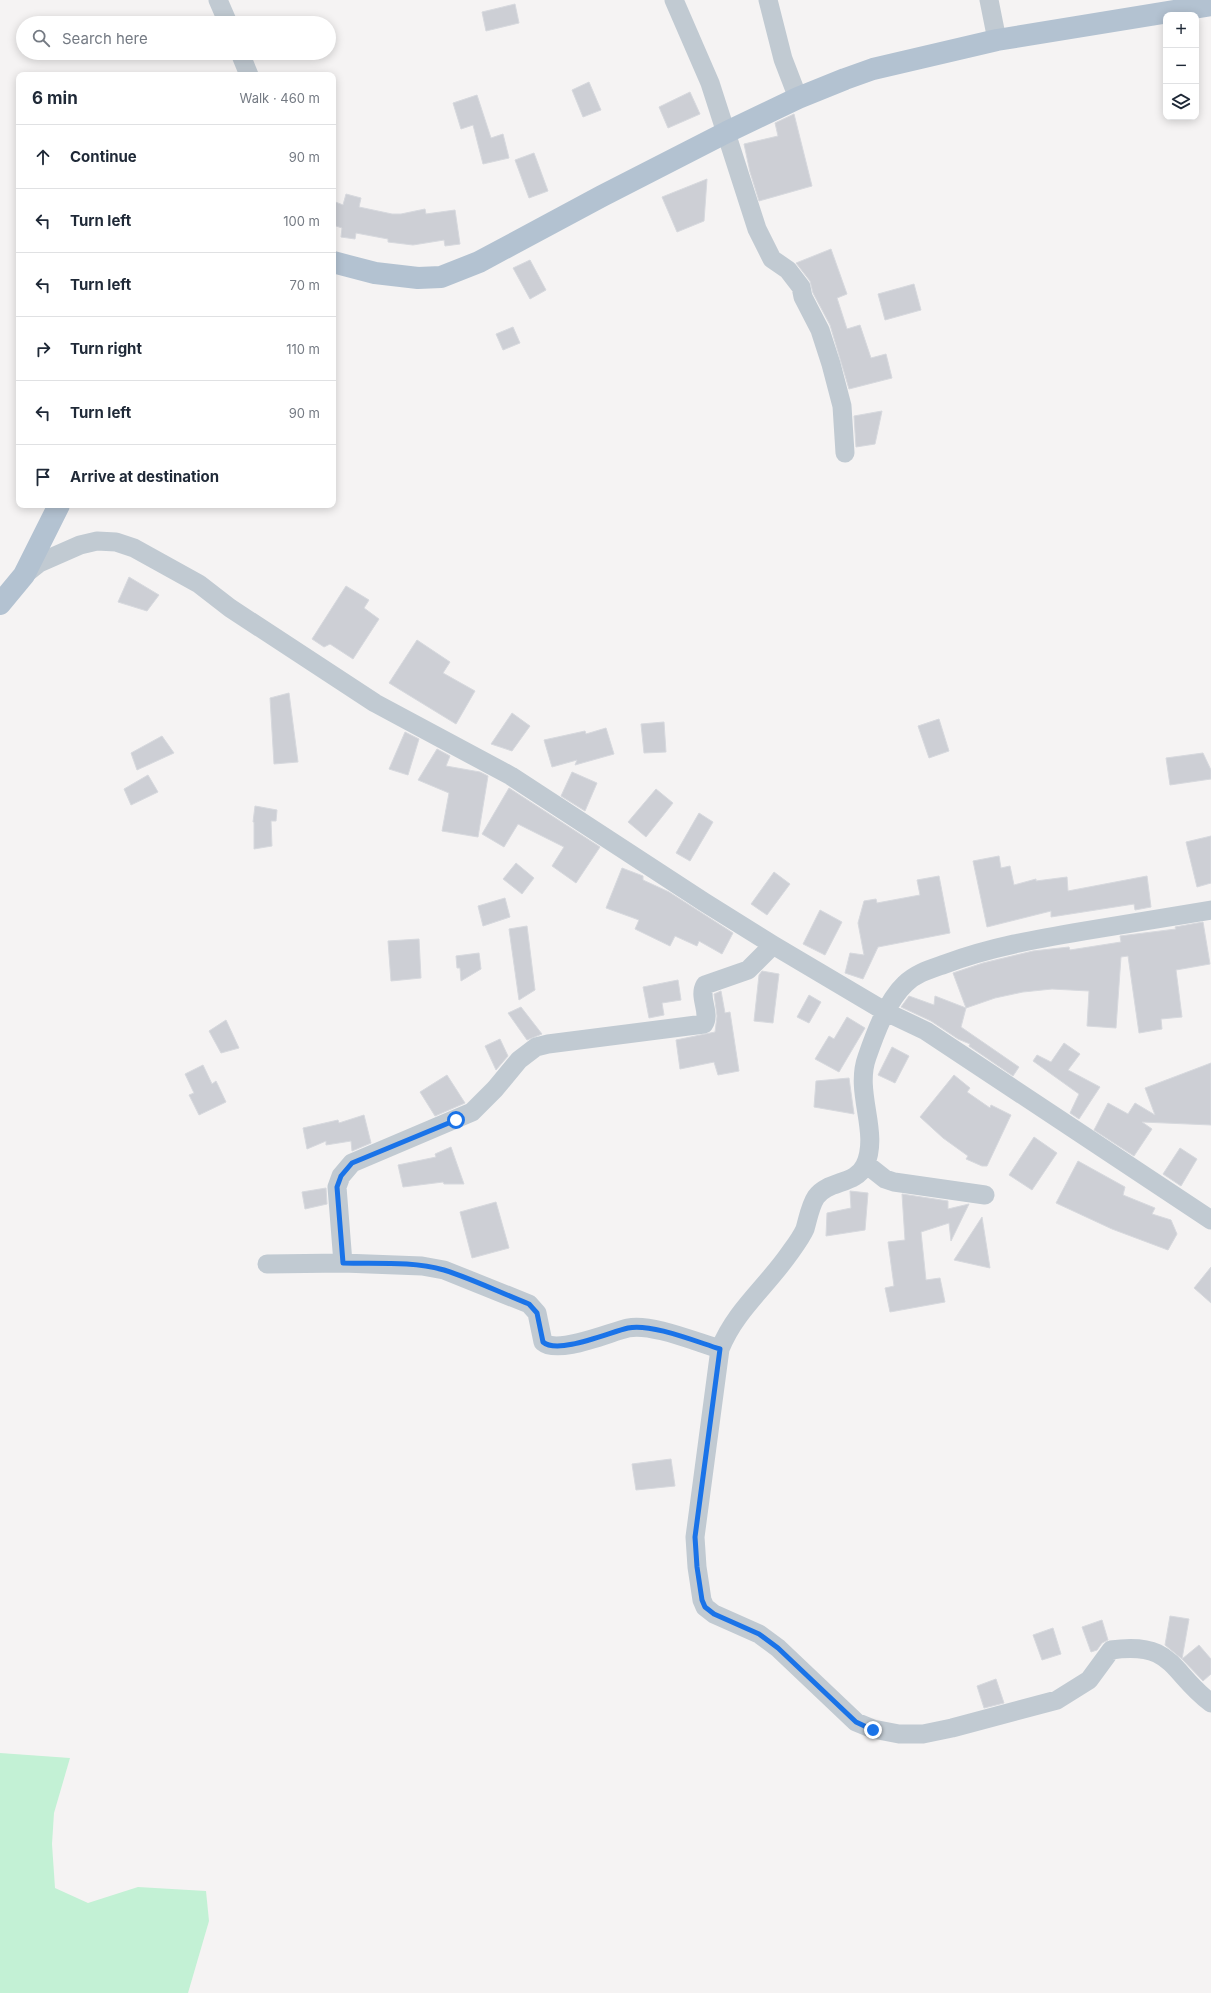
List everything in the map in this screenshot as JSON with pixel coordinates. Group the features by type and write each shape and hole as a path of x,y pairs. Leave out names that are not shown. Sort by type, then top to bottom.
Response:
{"main road":[{"path":"336,263 374,273 418,278 441,277 479,262 602,196 727,132 798,98 873,69 997,40 1211,5"},
{"path":"0,604 24,575 58,508"}],"street":[{"path":"218,0 225,16"},
{"path":"674,0 710,83 727,132 756,228 772,259 788,270 801,287 803,297 820,330 842,406 845,453"},
{"path":"768,0 783,59 798,98"},
{"path":"989,0 997,40"},
{"path":"243,60 248,72"},
{"path":"24,575 39,563 80,545 97,541 116,542 134,548 199,584 230,608 375,703 511,776 697,898 773,945 886,1012 926,1031 1211,1220"},
{"path":"1211,910 1036,939 992,949 960,958 917,974 904,984 886,1012 863,1070 864,1100 869,1133 866,1164 860,1174 854,1178 827,1188 816,1197 804,1231 788,1255 742,1310 726,1335 720,1349 695,1537 697,1567 702,1600 708,1611 759,1634 778,1648 856,1722 873,1730 899,1734 923,1734 952,1728 1057,1700 1089,1680 1111,1650 1135,1648 1147,1649 1161,1655 1171,1662 1194,1689 1211,1703"},
{"path":"343,1263 337,1187 341,1176 352,1163 472,1112 495,1089 519,1060 536,1047 548,1044 704,1024 706,1018 703,991 705,985 748,970 773,945"},
{"path":"866,1164 885,1179 894,1182 985,1195"},
{"path":"267,1264 343,1263 422,1266 444,1270 529,1304 535,1309 543,1342 554,1347 593,1339 629,1328 645,1326 720,1349"}],"green space":[{"path":"0,1753 70,1758 54,1813 52,1844 55,1888 88,1903 138,1887 206,1891 209,1921 188,1993 0,1993"}],"building":[{"path":"515,4 519,23 486,31 482,12"},
{"path":"589,82 601,110 583,117 572,90"},
{"path":"690,92 700,114 668,128 659,107"},
{"path":"477,95 491,138 503,134 509,158 483,164 473,125 461,129 453,103"},
{"path":"794,114 812,186 759,201 750,172 744,144 778,136 775,123"},
{"path":"534,153 548,191 529,198 515,160"},
{"path":"707,179 704,221 677,232 662,197"},
{"path":"346,194 361,198 359,207 392,214 401,214 425,209 426,214 455,210 460,244 445,246 444,240 413,245 388,242 388,239 356,233 355,239 341,237 342,228 336,226 336,202 343,205"},
{"path":"831,249 847,294 837,298 847,329 860,325 871,358 886,354 892,378 849,389 830,325 813,293 810,281 796,263"},
{"path":"530,260 546,290 530,299 513,268"},
{"path":"914,284 921,310 885,320 878,294"},
{"path":"513,327 520,343 503,350 496,334"},
{"path":"882,411 875,444 856,447 854,416"},
{"path":"129,577 159,595 147,611 118,602"},
{"path":"346,586 369,600 364,608 379,619 353,659 330,644 324,647 312,639"},
{"path":"417,640 450,662 443,673 475,691 456,724 389,683"},
{"path":"289,693 298,762 274,764 270,698"},
{"path":"512,713 530,726 512,751 491,744"},
{"path":"939,719 949,751 929,758 918,726"},
{"path":"664,722 666,752 644,753 641,724"},
{"path":"606,728 614,754 575,765 577,760 552,767 544,740 585,731 586,734"},
{"path":"405,732 419,739 408,775 389,769"},
{"path":"162,736 174,753 137,770 131,753"},
{"path":"437,749 450,756 446,766 480,772 488,776 478,837 442,831 449,793 418,780"},
{"path":"1203,753 1211,770 1211,779 1170,785 1166,758"},
{"path":"572,772 597,783 585,811 561,796"},
{"path":"148,775 158,792 131,805 124,789"},
{"path":"509,788 600,847 576,883 552,866 564,847 518,824 504,847 482,834"},
{"path":"656,789 673,803 646,837 628,822"},
{"path":"255,806 277,810 276,821 271,821 272,846 254,849 253,822"},
{"path":"699,813 713,822 690,861 676,853"},
{"path":"1211,836 1211,883 1197,887 1186,842"},
{"path":"999,856 1001,868 1010,866 1014,885 1036,879 1036,881 1067,877 1068,891 1147,876 1151,907 1135,910 1134,904 1051,917 1051,911 987,927 973,861"},
{"path":"516,863 534,878 522,894 503,879"},
{"path":"622,868 643,876 643,880 669,892 733,933 722,954 699,941 697,946 675,936 670,946 635,929 639,920 606,908"},
{"path":"774,872 790,884 767,915 751,904"},
{"path":"939,876 950,933 878,947 863,979 845,973 850,953 864,955 858,923 864,901 876,899 877,903 920,895 917,880"},
{"path":"505,898 510,917 483,926 478,906"},
{"path":"820,910 842,922 825,955 803,944"},
{"path":"1203,922 1210,964 1176,970 1182,1017 1161,1019 1162,1029 1139,1033 1128,956 1121,957 1116,1028 1087,1026 1089,991 1052,989 1023,992 995,998 966,1008 953,973 983,963 1033,951 1069,947 1070,950 1121,942 1120,936 1176,929 1175,927"},
{"path":"527,926 535,990 519,1000 509,929"},
{"path":"419,939 421,978 391,981 388,941"},
{"path":"479,953 481,969 461,981 460,968 457,968 456,956"},
{"path":"762,971 779,974 773,1023 754,1021 759,975"},
{"path":"678,980 681,1000 662,1003 664,1015 649,1018 643,987"},
{"path":"721,991 725,1013 730,1012 739,1071 718,1075 714,1062 680,1069 676,1040 715,1032 717,1016 714,994"},
{"path":"809,995 821,1002 809,1023 797,1017"},
{"path":"909,996 934,1005 935,996 966,1008 961,1027 1019,1067 1013,1076 969,1046 970,1044 958,1039 931,1021 901,1007"},
{"path":"521,1007 542,1034 527,1040 508,1013"},
{"path":"847,1017 865,1028 839,1072 815,1059 829,1036 834,1039"},
{"path":"226,1020 239,1048 221,1053 209,1031"},
{"path":"500,1039 508,1056 496,1070 485,1046"},
{"path":"1064,1043 1080,1054 1068,1070 1100,1087 1079,1119 1070,1113 1079,1094 1033,1061 1037,1055 1051,1062"},
{"path":"892,1047 909,1056 895,1083 878,1075"},
{"path":"1211,1063 1211,1125 1142,1122 1152,1129 1134,1156 1094,1130 1108,1103 1128,1114 1135,1103 1155,1115 1145,1088"},
{"path":"203,1065 212,1084 216,1081 226,1102 199,1115 189,1095 194,1093 185,1074"},
{"path":"447,1075 465,1103 435,1116 420,1092"},
{"path":"954,1075 970,1088 967,1092 990,1108 991,1105 1011,1115 987,1166 982,1166 966,1159 968,1156 943,1138 920,1117"},
{"path":"849,1078 854,1114 814,1107 816,1081"},
{"path":"364,1115 371,1143 352,1151 351,1141 326,1145 326,1141 307,1149 303,1128 338,1120 339,1123"},
{"path":"1034,1137 1057,1153 1032,1190 1009,1175"},
{"path":"451,1147 464,1184 444,1184 443,1182 403,1187 398,1165 436,1157 435,1154"},
{"path":"1180,1148 1197,1159 1181,1186 1163,1174"},
{"path":"1078,1161 1125,1187 1123,1195 1155,1208 1152,1214 1171,1220 1177,1234 1168,1250 1112,1229 1056,1203"},
{"path":"326,1188 327,1204 305,1209 302,1192"},
{"path":"850,1191 868,1193 865,1230 826,1236 827,1213 851,1208"},
{"path":"902,1194 948,1201 948,1209 969,1204 951,1241 949,1223 921,1232 926,1280 940,1278 945,1302 890,1312 885,1288 894,1286 888,1242 905,1240"},
{"path":"496,1202 509,1248 472,1258 460,1212"},
{"path":"982,1217 990,1268 954,1260"},
{"path":"1211,1267 1211,1303 1194,1288"},
{"path":"671,1459 675,1486 636,1490 632,1464"},
{"path":"1170,1616 1189,1619 1182,1659 1165,1645"},
{"path":"1102,1620 1108,1640 1102,1643 1097,1650 1091,1652 1082,1627"},
{"path":"1053,1628 1061,1654 1042,1660 1033,1635"},
{"path":"1199,1645 1211,1659 1211,1674 1203,1681 1182,1659"},
{"path":"996,1679 1004,1703 984,1708 977,1686"}],"route":[{"path":"456,1120 352,1163 346,1169 341,1176 337,1187 343,1263 422,1266 444,1270 465,1278 529,1304 537,1313 543,1342 546,1345 554,1347 593,1339 629,1328 645,1326 720,1349 695,1537 697,1567 702,1600 708,1611 759,1634 778,1648 856,1722 873,1730"}]}
